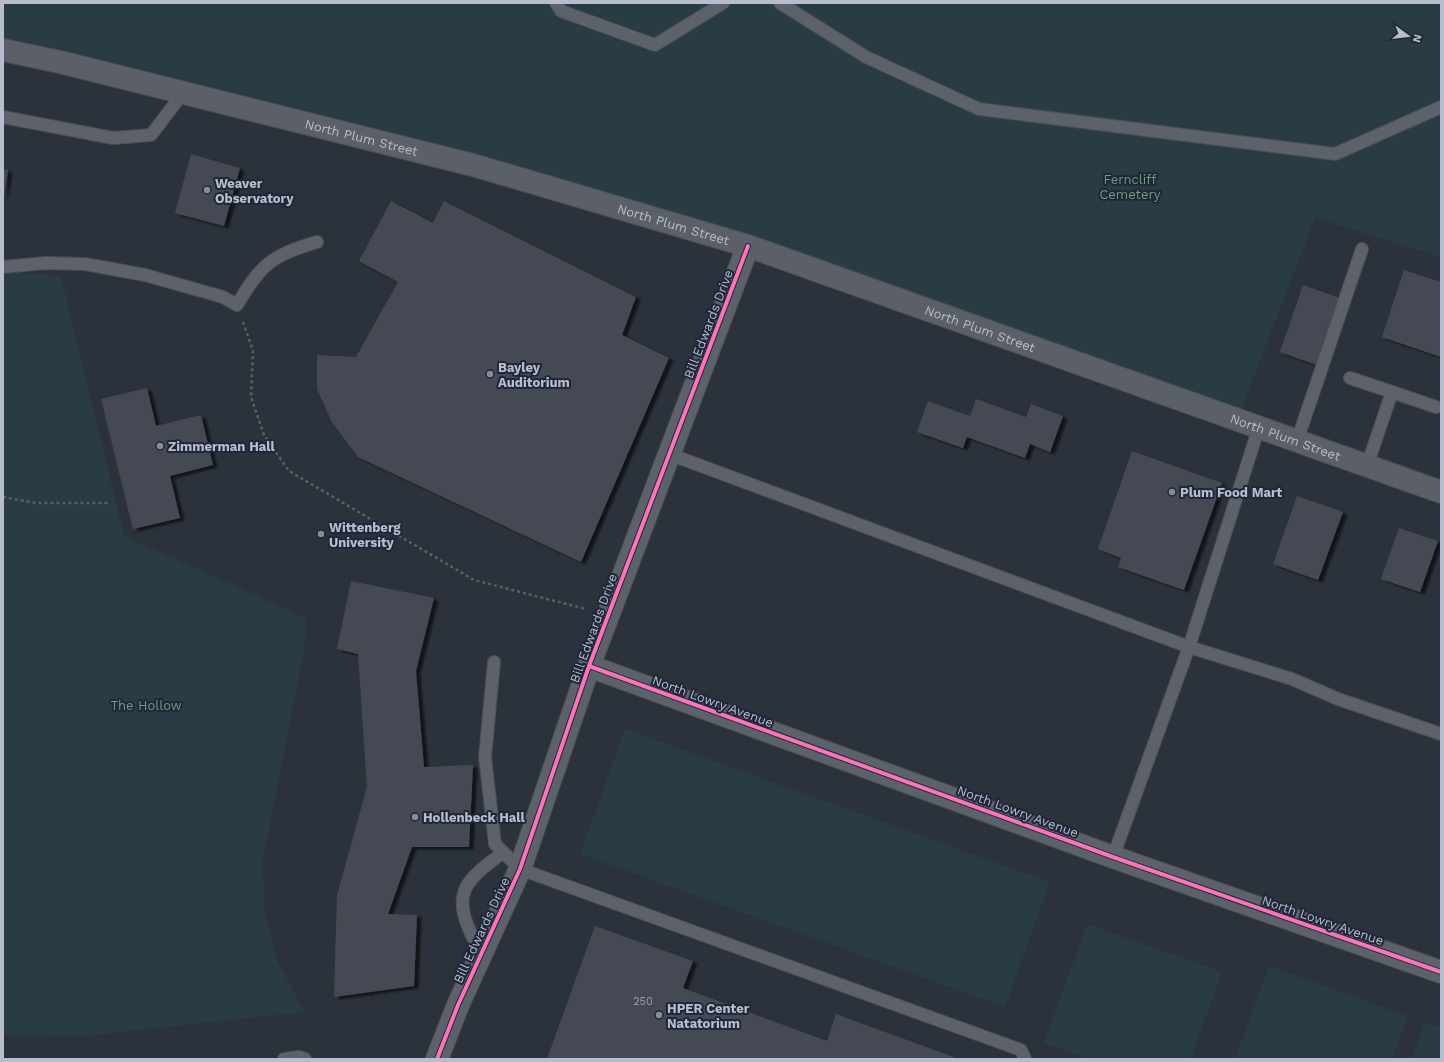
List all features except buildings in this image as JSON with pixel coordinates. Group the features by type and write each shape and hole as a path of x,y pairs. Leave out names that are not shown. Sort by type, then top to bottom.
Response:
{"main road":[{"name":"North Plum Street","path":"3,50 473,165 748,246 1441,492"}],"street":[{"name":"Bill Edwards Drive","path":"437,1059 458,1005 520,869 589,666 748,246"},
{"name":"North Lowry Avenue","path":"589,666 1113,856 1441,972"}],"lane":[{"path":"556,3 561,11 655,45 723,3"},
{"path":"780,3 866,57 978,109 1335,154 1441,107"},
{"path":"3,117 113,138 151,135 183,93"},
{"path":"3,267 46,263 85,264 145,275 223,297 237,305 252,280 267,263 289,250 317,242"},
{"path":"1297,441 1362,248"},
{"path":"1350,378 1436,407"},
{"path":"1367,466 1392,392"},
{"path":"1113,856 1188,647 1259,427"},
{"path":"669,454 1188,647 1292,679 1338,698 1441,734"},
{"path":"494,662 485,757 495,844 520,869 1021,1050 1025,1059"},
{"path":"483,950 474,942 462,912 462,897 464,888 470,879 503,852"},
{"path":"284,1059 299,1057 305,1059"}],"path":[{"path":"237,305 253,351 252,397 264,435 289,471 474,580 609,615"},
{"path":"3,497 36,502 110,503"}],"green space":[{"name":"Ferncliff Cemetery","path":"3,3 1441,3 1441,257 1315,218 1237,420 748,246 3,50"},
{"name":"The Hollow","path":"3,271 61,276 124,536 306,618 304,651 263,860 264,910 277,960 305,1012 85,1036 3,1035"},
{"path":"625,729 1050,882 1005,1007 580,854"},
{"path":"1087,924 1222,972 1191,1059 1089,1059 1044,1043"},
{"path":"1269,966 1408,1016 1392,1059 1235,1059"},
{"path":"1424,1022 1441,1027 1441,1059 1412,1059"}],"cycle path":[{"path":"437,1059 458,1005 520,869 589,666 748,246"},
{"path":"589,666 1113,857 1441,972"}],"place":[{"name":"Weaver Observatory","path":"207,190"},
{"name":"Bayley Auditorium","path":"490,374"},
{"name":"Zimmerman Hall","path":"160,446"},
{"name":"Plum Food Mart","path":"1172,492"},
{"name":"Wittenberg University","path":"321,534"},
{"name":"Hollenbeck Hall","path":"415,817"},
{"name":"HPER Center Natatorium","path":"659,1015"}]}
